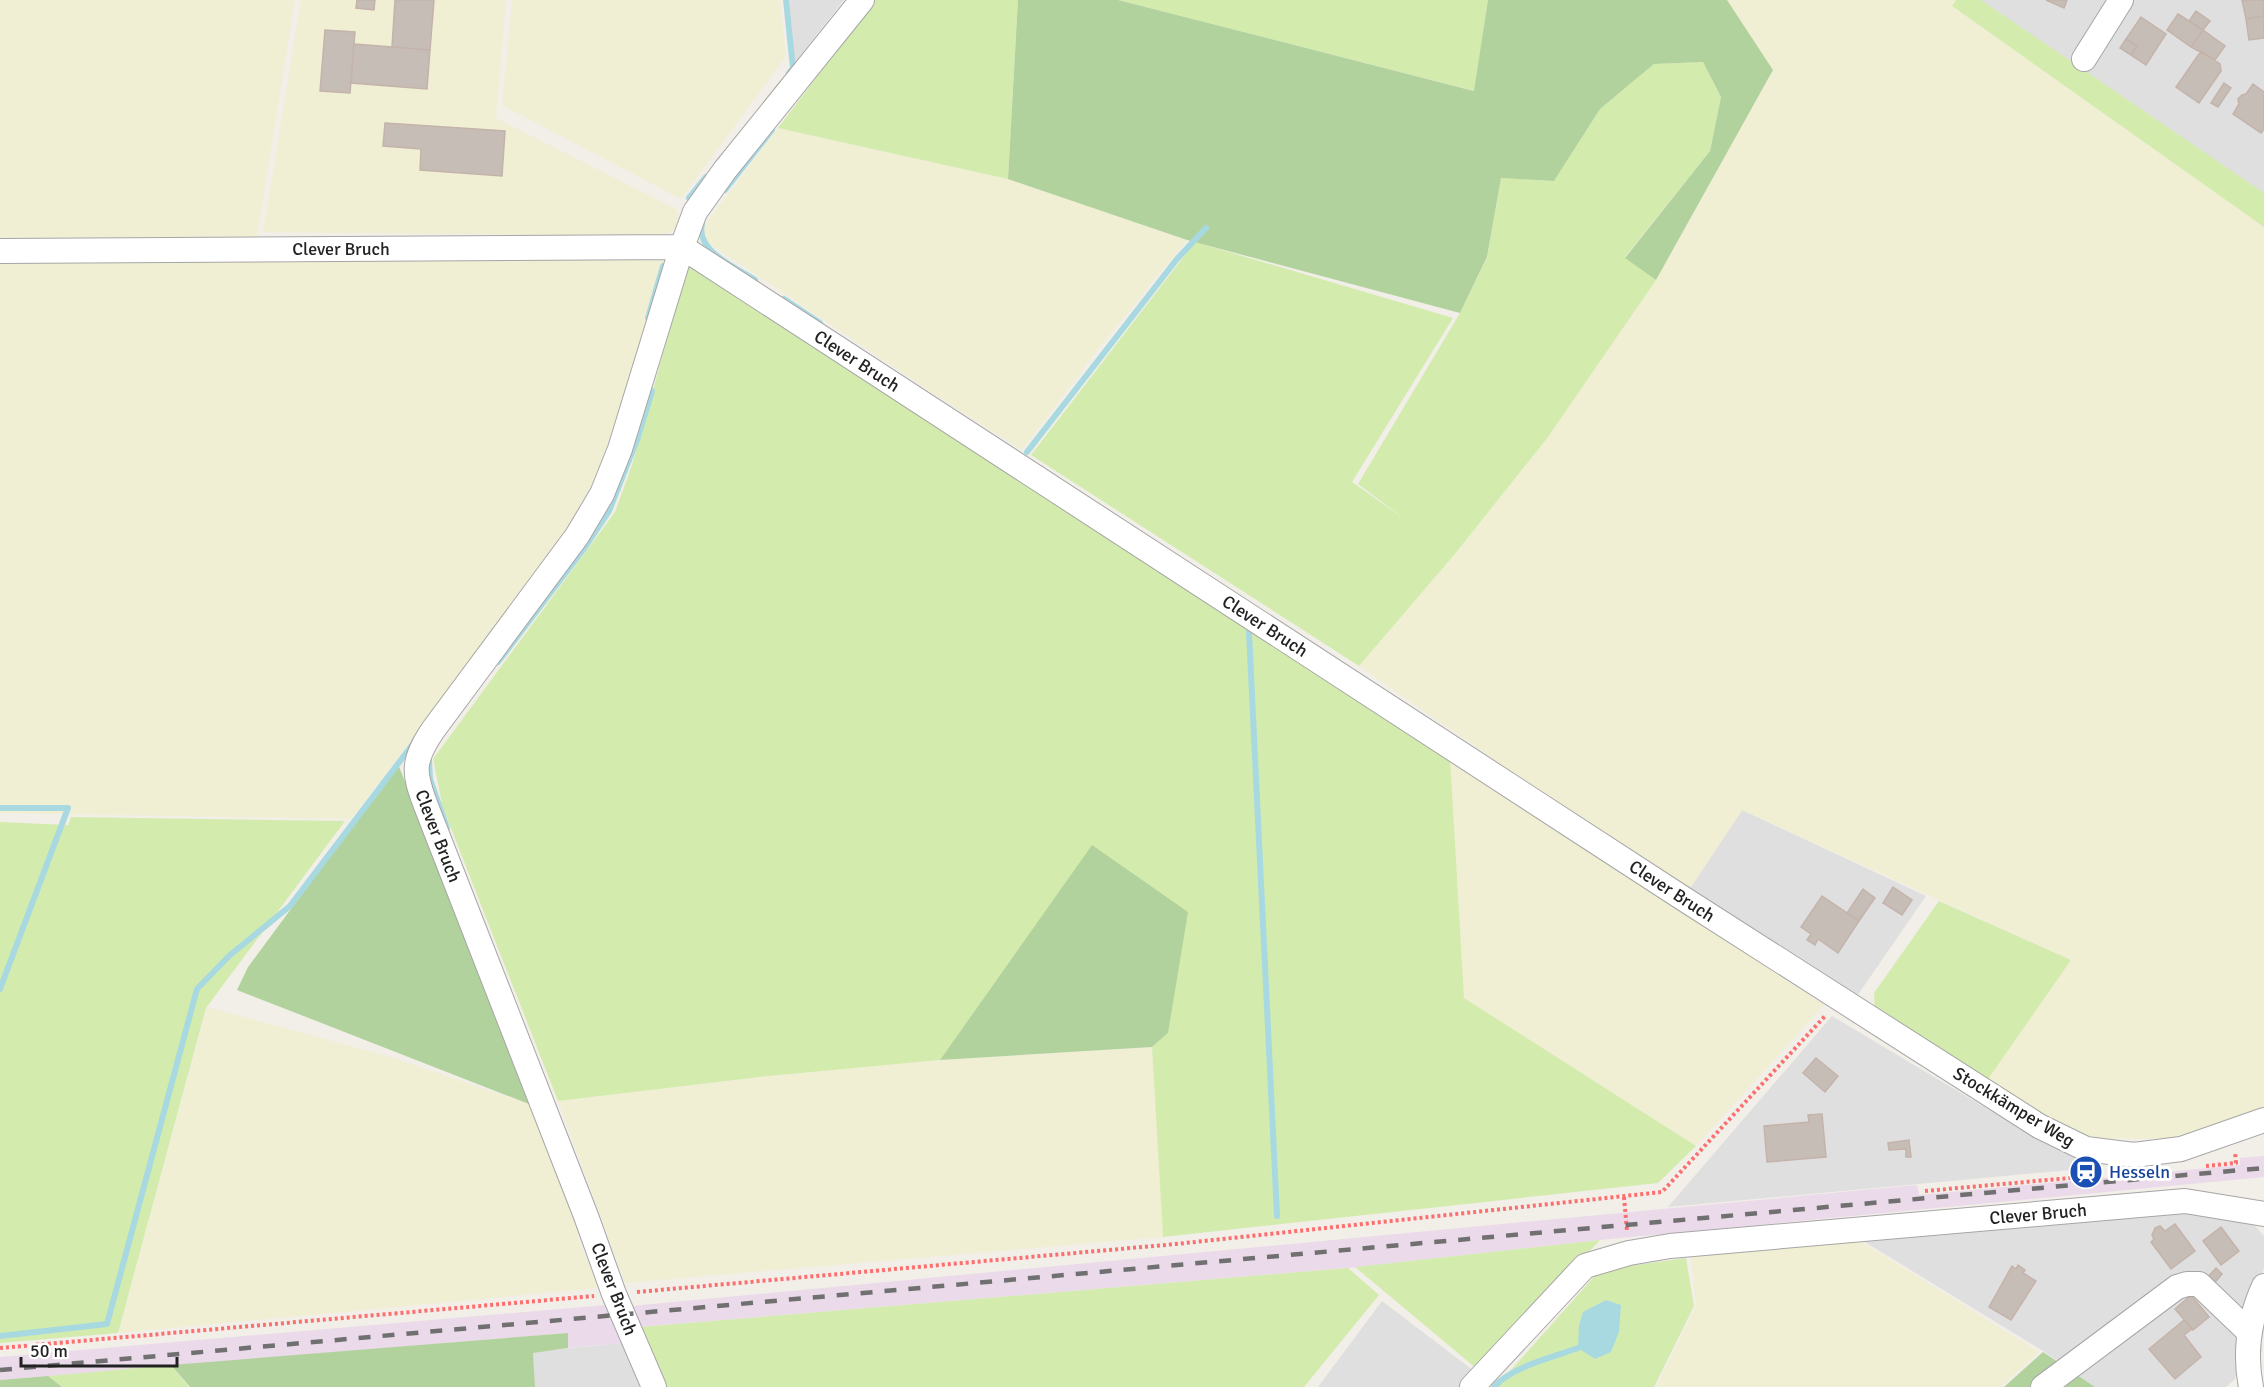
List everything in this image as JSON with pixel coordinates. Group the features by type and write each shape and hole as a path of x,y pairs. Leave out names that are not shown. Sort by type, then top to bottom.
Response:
{"street":[{"name":"Clever Bruch","path":"654,1387 614,1294 582,1205 423,799 417,783 416,764 429,736 577,536 602,494 620,449 682,247 695,212 710,190 862,0"},
{"path":"2084,59 2121,0"},
{"name":"Clever Bruch","path":"0,251 682,247 1674,893 1845,1001"},
{"name":"Stockkämper Weg","path":"1845,1001 2039,1126 2086,1149 2134,1155 2181,1149 2264,1120"},
{"name":"Clever Bruch","path":"1472,1387 1585,1266 1629,1253 1670,1246 2185,1201 2264,1214"},
{"path":"2043,1387 2177,1287 2187,1284 2199,1284 2248,1331"},
{"path":"2249,1378 2248,1331 2264,1286"}],"path":[{"path":"0,1348 1176,1244 1662,1192 1845,1001"},
{"path":"2200,1166 2228,1163"},
{"path":"1925,1191 2108,1174"},
{"path":"1624,1197 1629,1253"}],"shaded area":[{"path":"789,0 844,0 795,62"},
{"path":"1956,0 2264,0 2264,227"},
{"path":"1742,810 1926,896 1855,999 1687,893"},
{"path":"1832,1016 2036,1138 2081,1157 2081,1169 1668,1207"},
{"path":"2264,1156 2264,1177 1600,1240 1348,1268 640,1327 631,1306 1917,1185 1919,1195 2240,1165 2240,1158"},
{"path":"2185,1205 2248,1218 2264,1236 2264,1268 2247,1314 2235,1379 2226,1387 2095,1387 2043,1351 1860,1239"},
{"path":"1382,1301 1474,1371 1461,1387 1318,1387"},
{"path":"606,1305 622,1343 568,1348 568,1333 0,1380 0,1357"},
{"path":"622,1343 643,1387 535,1387 532,1352"}],"green space":[{"path":"0,0 295,0 257,237 0,238"},
{"path":"301,0 506,0 496,118 676,209 678,218 676,229 661,236 263,232"},
{"path":"512,0 780,0 786,56 681,199 502,105"},
{"path":"875,0 1018,0 1008,179 778,128"},
{"path":"1018,0 1118,0 1474,91 1488,0 1727,0 1773,70 1656,280 1625,258 1710,151 1721,97 1703,62 1654,64 1600,109 1554,181 1501,178 1487,257 1460,313 1187,240 1008,179"},
{"path":"1118,0 1488,0 1475,91"},
{"path":"1727,0 1956,0 1953,7 2264,227 2264,1109 2175,1138 2082,1139 1986,1082 2071,960 1742,810 1687,893 1359,666 1454,555 1548,437 1656,280 1773,70"},
{"path":"1956,0 1981,0 2264,193 2264,227 1952,6"},
{"path":"1703,62 1721,97 1710,151 1625,257 1656,280 1548,437 1454,555 1359,666 1031,455 1195,242 1453,318 1352,482 1406,520 1358,484 1460,313 1487,258 1501,178 1554,181 1600,109 1654,64"},
{"path":"778,128 1008,179 1187,240 1102,344 1022,450 707,242 702,229"},
{"path":"570,257 671,261 597,474 566,530 508,613 351,819 0,813 0,259"},
{"path":"688,264 1450,758 1464,998 1696,1146 1658,1183 1163,1237 1152,1047 1168,1033 1092,846 940,1060 769,1076 558,1101 443,808 433,759 615,512 632,465"},
{"path":"1450,758 1824,1005 1696,1146 1463,998"},
{"path":"398,764 534,1106 237,990 248,967"},
{"path":"71,817 345,821 206,1008 118,1333 0,1343 0,822 68,825"},
{"path":"1092,845 1188,912 1168,1033 1152,1047 940,1060"},
{"path":"1939,901 2071,960 1986,1082 1875,1013 1874,993"},
{"path":"207,1007 391,1057 534,1106 576,1215 577,1236 598,1288 118,1333"},
{"path":"1152,1047 1163,1237 625,1283 558,1101 769,1076 940,1060"},
{"path":"1857,1239 2039,1352 2000,1387 1656,1387 1696,1306 1691,1257"},
{"path":"1600,1240 1477,1369 1355,1267"},
{"path":"1686,1258 1694,1306 1654,1387 1496,1387 1600,1270"},
{"path":"1348,1268 1379,1295 1304,1387 666,1387 640,1327"},
{"path":"568,1333 568,1348 533,1353 535,1387 190,1387 171,1365"},
{"path":"2043,1352 2095,1387 2004,1387"},
{"path":"171,1365 189,1387 62,1387 48,1376"},
{"path":"48,1376 62,1387 0,1387 0,1380"}],"water":[{"path":"1606,1300 1621,1305 1619,1332 1611,1352 1595,1359 1578,1348 1579,1325 1583,1312"}],"building":[{"path":"357,0 375,0 374,10 356,8"},
{"path":"395,0 434,0 430,50 392,47"},
{"path":"2046,0 2067,0 2064,8"},
{"path":"2242,0 2264,0 2264,16 2246,19"},
{"path":"2196,11 2210,21 2203,30 2189,21"},
{"path":"2178,14 2203,30 2191,47 2167,30"},
{"path":"2264,16 2264,38 2249,40 2246,19"},
{"path":"2141,17 2166,34 2146,65 2131,55 2137,46 2126,39"},
{"path":"325,30 355,32 350,93 320,91"},
{"path":"2203,30 2225,46 2215,60 2191,47"},
{"path":"2126,39 2137,46 2131,55 2120,48"},
{"path":"354,44 430,50 427,89 351,83"},
{"path":"2201,51 2220,64 2221,71 2199,103 2176,87"},
{"path":"2224,83 2231,88 2218,107 2211,103"},
{"path":"2253,84 2264,92 2264,129 2261,133 2233,114 2239,104 2238,99 2246,94"},
{"path":"385,123 505,131 502,176 420,170 421,149 383,146"},
{"path":"1893,887 1912,900 1902,915 1883,903"},
{"path":"1863,889 1875,898 1859,921 1847,913"},
{"path":"1822,896 1859,921 1838,953 1818,939 1815,945 1807,940 1811,934 1801,927"},
{"path":"1816,1058 1838,1076 1825,1092 1803,1073"},
{"path":"1822,1114 1826,1157 1767,1162 1764,1126 1809,1122 1808,1115"},
{"path":"1909,1140 1911,1157 1906,1157 1906,1149 1889,1150 1888,1143"},
{"path":"2175,1224 2195,1251 2171,1269 2151,1242 2154,1239 2152,1235 2155,1228 2160,1226 2165,1231"},
{"path":"2221,1227 2239,1251 2221,1265 2203,1241"},
{"path":"2018,1265 2025,1270 2023,1273 2036,1281 2011,1320 1989,1307 2012,1266 2016,1269"},
{"path":"2216,1268 2222,1274 2212,1286 2205,1280"},
{"path":"2191,1295 2209,1317 2193,1330 2175,1309"},
{"path":"2184,1320 2192,1329 2184,1335 2201,1357 2175,1379 2149,1349"}],"waterway":[{"path":"786,0 793,68 789,73"},
{"path":"725,190 772,130"},
{"path":"689,198 706,177"},
{"path":"702,224 702,234 711,250 719,258 755,280"},
{"path":"1027,452 1177,259 1206,228"},
{"path":"648,318 663,266"},
{"path":"784,299 820,323"},
{"path":"498,662 583,550 609,511 637,440 652,391"},
{"path":"1249,632 1277,1216"},
{"path":"0,1336 107,1324 197,989 230,955 290,906 413,744"},
{"path":"429,760 430,779 447,828"},
{"path":"0,808 68,808 0,989"},
{"path":"1494,1387 1521,1368 1578,1348"}],"railway":[{"path":"0,1370 2264,1168"}],"place":[{"name":"Hesseln","path":"2086,1172"}]}
